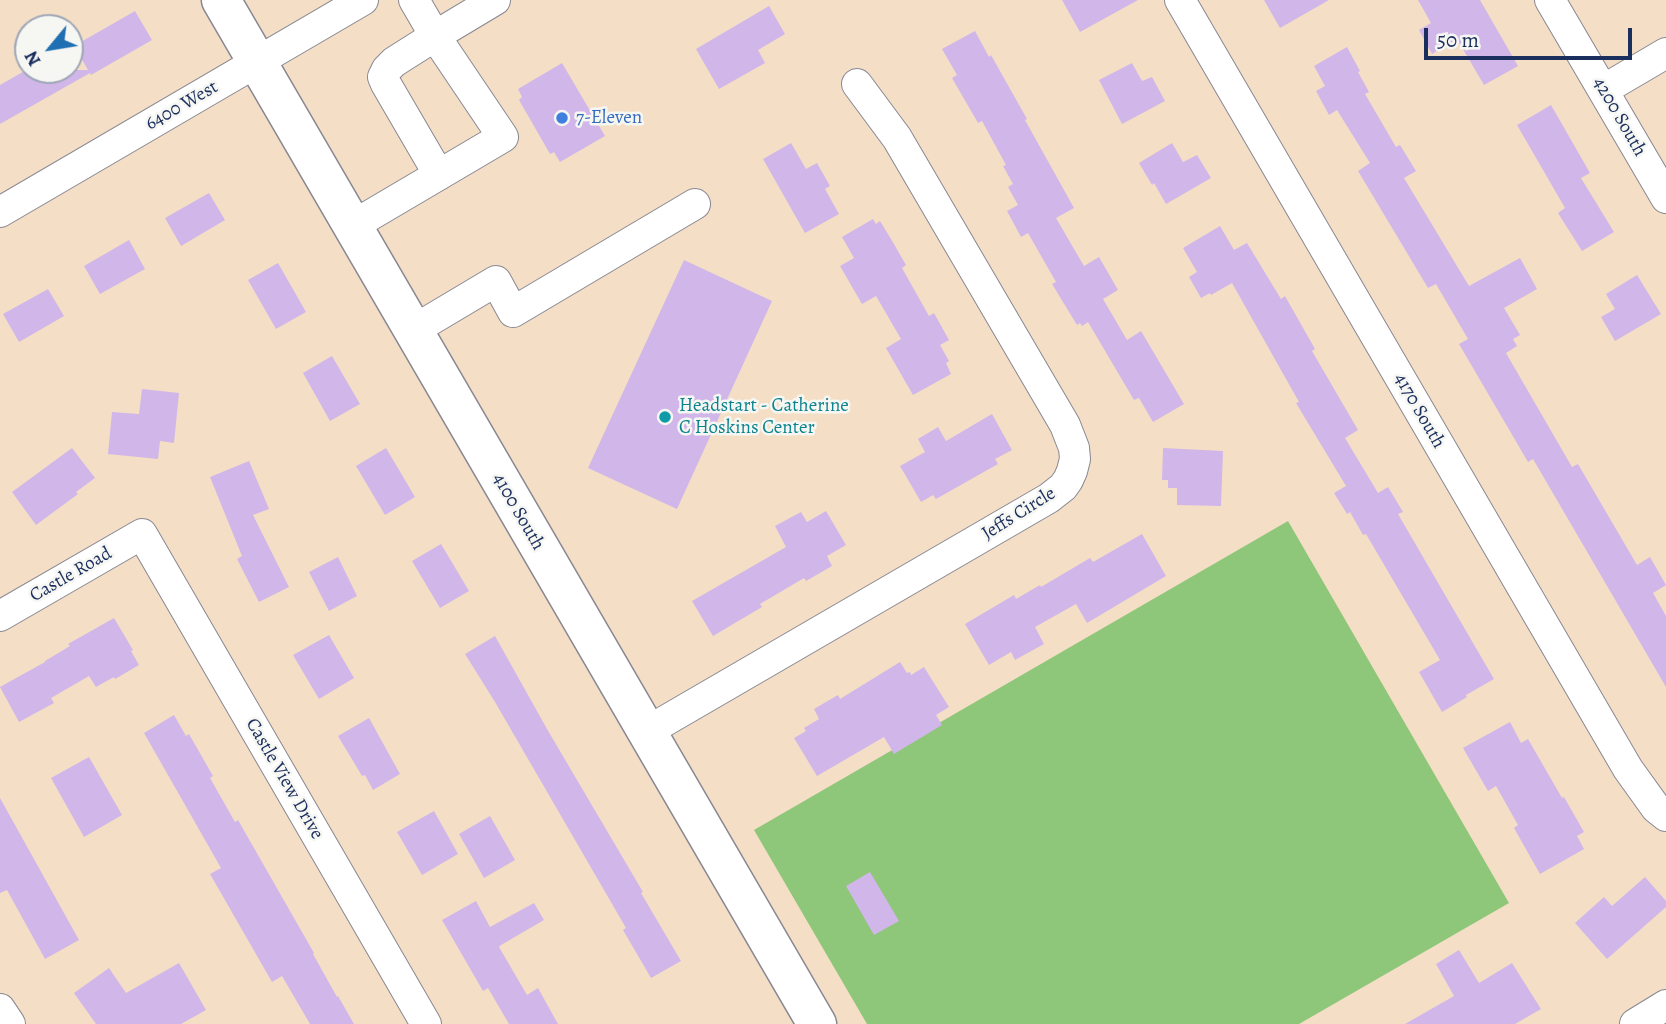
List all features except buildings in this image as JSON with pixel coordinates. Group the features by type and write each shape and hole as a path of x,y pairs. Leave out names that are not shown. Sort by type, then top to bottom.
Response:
{"main road":[{"name":"4100 South","path":"221,0 817,1024"}],"street":[{"name":"6400 West","path":"0,212 363,0"},
{"path":"352,226 503,137 414,0"},
{"path":"439,175 383,77 394,62 495,0"},
{"name":"4170 South","path":"1180,0 1628,769 1656,808 1666,816"},
{"name":"4200 South","path":"1550,0 1666,198"},
{"path":"1603,90 1666,53"},
{"name":"Jeffs Circle","path":"646,732 1049,498 1063,487 1072,471 1074,449 1065,425 897,138 857,84"},
{"path":"412,331 496,281 513,312 695,204"},
{"name":"Castle Road","path":"0,616 142,534"},
{"name":"Castle View Drive","path":"142,534 426,1024"},
{"path":"1635,1024 1666,1005"},
{"path":"0,1009 10,1024"}],"green space":[{"path":"1288,521 1509,903 1299,1024 867,1024 754,830"}],"place":[{"name":"7-Eleven","path":"562,118"},
{"name":"Headstart - Catherine C Hoskins Center","path":"665,417"}]}
